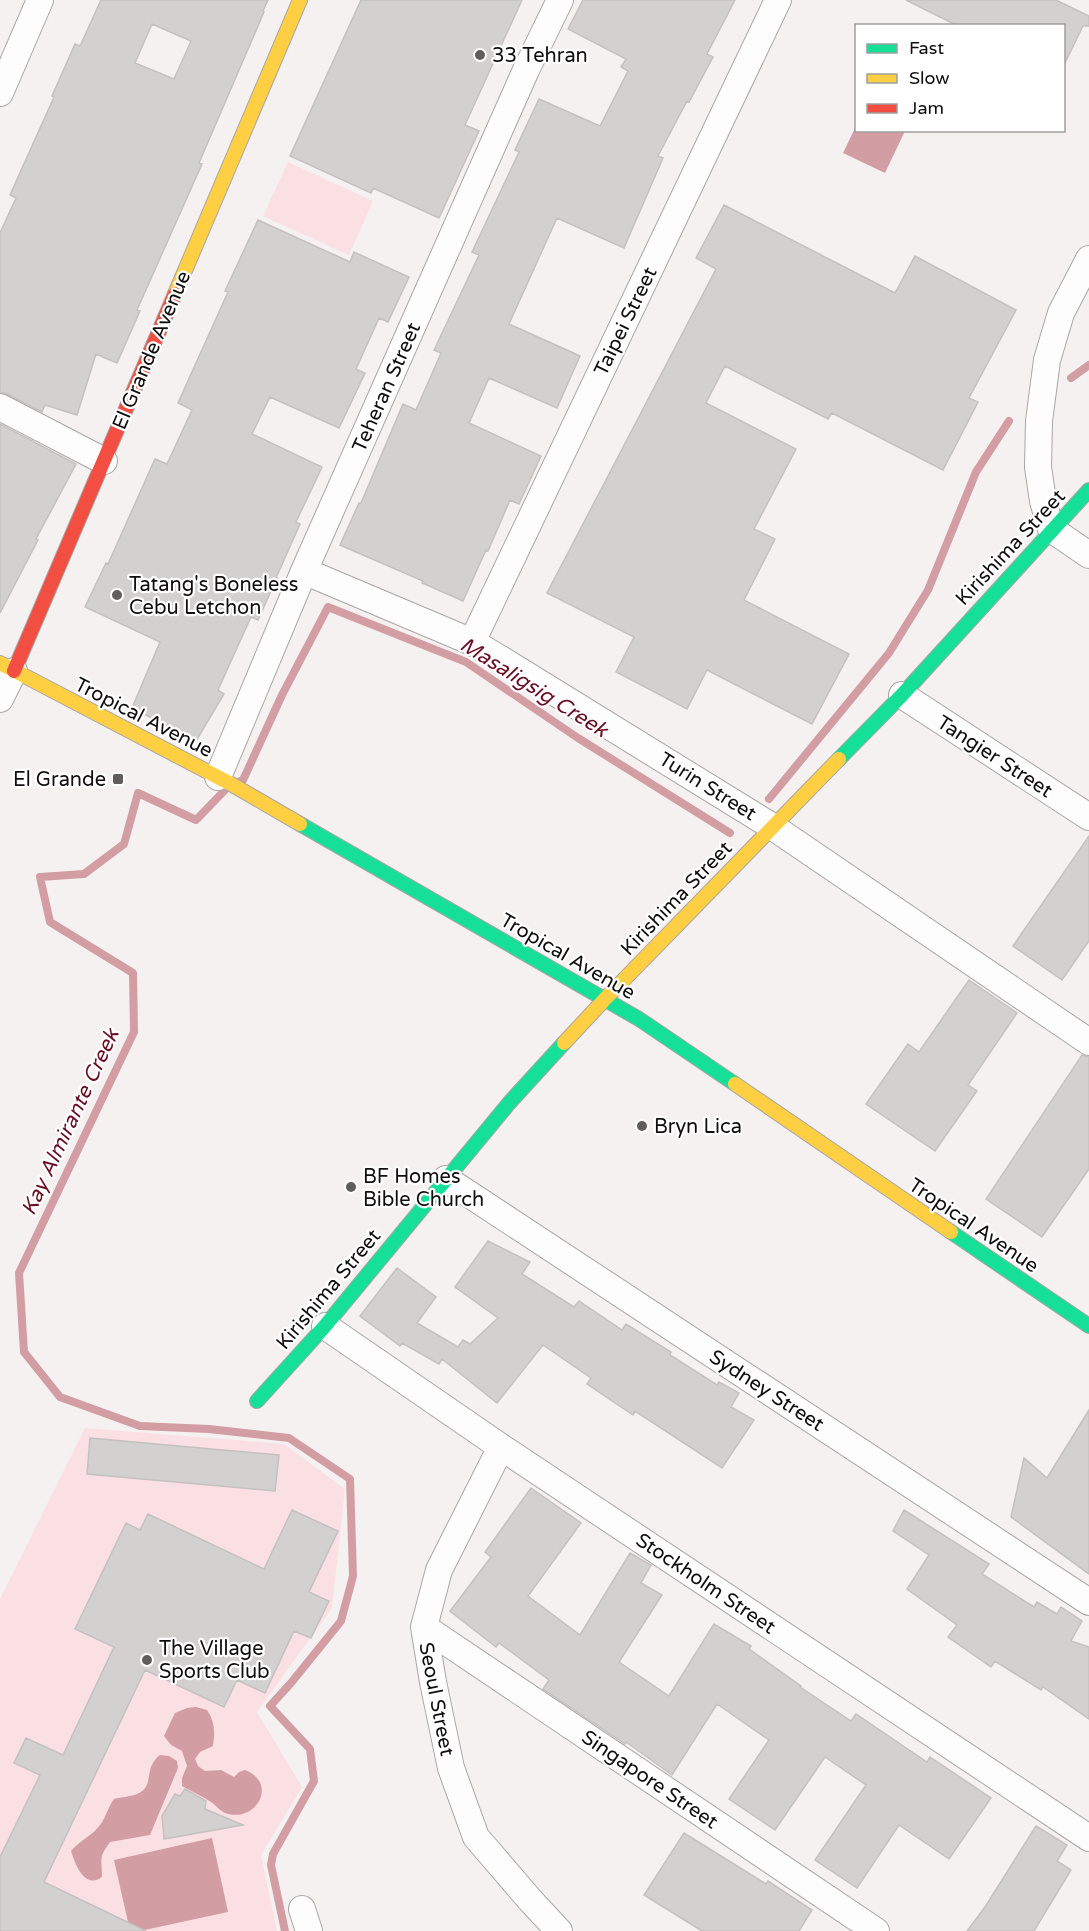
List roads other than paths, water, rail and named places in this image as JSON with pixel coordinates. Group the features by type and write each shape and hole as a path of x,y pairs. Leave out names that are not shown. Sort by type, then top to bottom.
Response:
{"street":[{"path":"0,93 40,0"},
{"name":"El Grande Avenue","path":"0,699 7,667 104,461 300,0"},
{"name":"Teheran Street","path":"218,777 304,571 516,92 560,0"},
{"name":"Taipei Street","path":"471,642 778,0"},
{"path":"1089,259 1061,313 1047,360 1039,422 1038,467 1043,501 1051,529 1089,555"},
{"path":"0,407 104,461"},
{"name":"Kirishima Street","path":"257,1401 325,1326 510,1102 605,999 902,695 1089,490"},
{"name":"Turin Street","path":"304,571 471,642 773,827 1089,1042"},
{"name":"Tropical Avenue","path":"7,667 218,777 639,1019 1089,1326"},
{"name":"Tangier Street","path":"902,695 1089,817"},
{"name":"Sydney Street","path":"446,1179 1089,1602"},
{"name":"Stockholm Street","path":"325,1326 501,1447 1089,1838"},
{"name":"Seoul Street","path":"501,1447 439,1570 424,1627 451,1768 476,1837 559,1931"},
{"name":"Singapore Street","path":"424,1627 876,1931"}],"waterway":[{"name":"Masaligsig Creek","path":"1071,378 1089,365"},
{"name":"Masaligsig Creek","path":"769,799 889,653 928,590 976,472 1009,421"},
{"name":"Masaligsig Creek","path":"240,781 243,780 282,695 328,607 466,662 578,738 730,833"},
{"name":"Kay Almirante Creek","path":"225,790 196,820 138,793 124,844 84,874 40,877 50,922 133,973 134,1032 19,1273 24,1352 60,1397 140,1426 209,1429 289,1438 350,1479 353,1576 341,1621 270,1706 310,1749 314,1781 273,1854 271,1865 285,1931"}],"place":[{"name":"33 Tehran","path":"480,55"},
{"name":"Tatang's Boneless Cebu Letchon","path":"117,595"},
{"name":"El Grande","path":"118,779"},
{"name":"Bryn Lica","path":"642,1126"},
{"name":"BF Homes Bible Church","path":"351,1187"},
{"name":"The Village Sports Club","path":"147,1660"}]}
